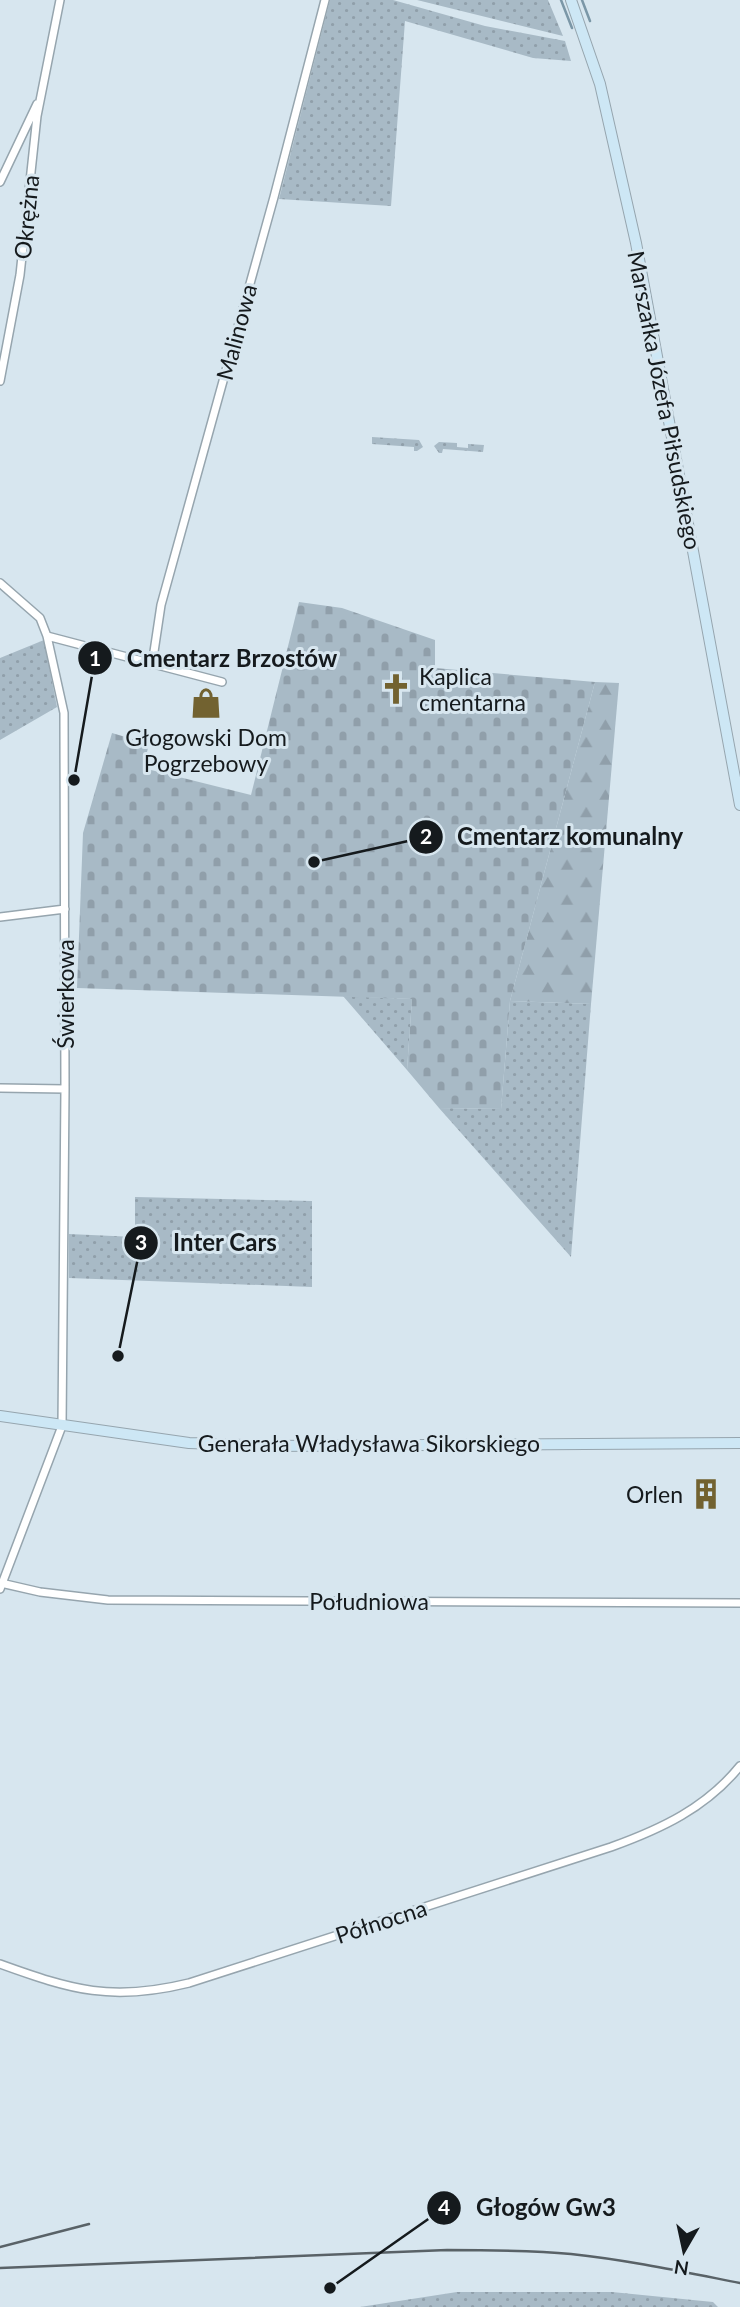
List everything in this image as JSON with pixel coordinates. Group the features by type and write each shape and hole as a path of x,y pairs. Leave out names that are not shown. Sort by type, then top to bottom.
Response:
{"main road":[{"name":"Marszałka Józefa Piłsudskiego","path":"571,0 600,85 624,190 740,805"},
{"name":"Generała Władysława Sikorskiego","path":"0,1416 189,1443 266,1446 740,1443"}],"street":[{"name":"Okrężna","path":"0,382 20,275 37,116 60,0"},
{"name":"Malinowa","path":"152,665 163,595 274,197 325,0"},
{"name":"Okrężna","path":"0,182 41,94"},
{"name":"Świerkowa","path":"0,583 40,618 47,636 64,713 62,1426"},
{"path":"47,636 222,682"},
{"path":"0,916 65,909"},
{"path":"0,1088 65,1089"},
{"path":"1,1585 62,1426"},
{"name":"Południowa","path":"1,1585 108,1600 740,1603"},
{"name":"Północna","path":"0,1964 69,1986 109,1993 148,1992 189,1983 657,1830 706,1800 740,1766"}],"green space":[{"path":"330,0 393,0 485,26 565,41 571,61 533,58 405,21 391,206 279,199"},
{"path":"417,0 548,0 563,36"},
{"path":"372,437 419,440 423,447 414,451 414,447 372,444"},
{"path":"439,442 457,443 457,447 468,448 468,444 484,445 483,452 443,449 442,453 439,453 434,446"},
{"path":"299,602 342,608 435,640 435,668 595,682 510,1001 501,1109 439,1108 407,1070 412,999 77,988 83,833 112,733 149,744 143,768 251,795"},
{"path":"44,640 57,707 0,740 0,658"},
{"path":"595,682 619,683 591,1004 510,1001"},
{"path":"343,996 412,999 407,1070"},
{"path":"510,1001 591,1004 571,1257 439,1108 501,1109"},
{"path":"135,1197 312,1201 312,1287 69,1278 69,1234 135,1237"},
{"path":"457,2292 612,2292 713,2302 718,2307 360,2307"}],"waterway":[{"path":"561,0 572,28"},
{"path":"582,0 590,21"}],"railway":[{"path":"0,2247 89,2224"},
{"path":"0,2268 447,2250 509,2250 592,2257 740,2283"}],"place":[{"name":"Kaplica cmentarna","path":"396,689"},
{"name":"Głogowski Dom Pogrzebowy","path":"206,703"},
{"name":"Cmentarz Brzostów","path":"74,780"},
{"name":"Cmentarz komunalny","path":"314,862"},
{"name":"Inter Cars","path":"118,1356"},
{"name":"Orlen","path":"706,1494"},
{"name":"Głogów Gw3","path":"330,2288"}]}
